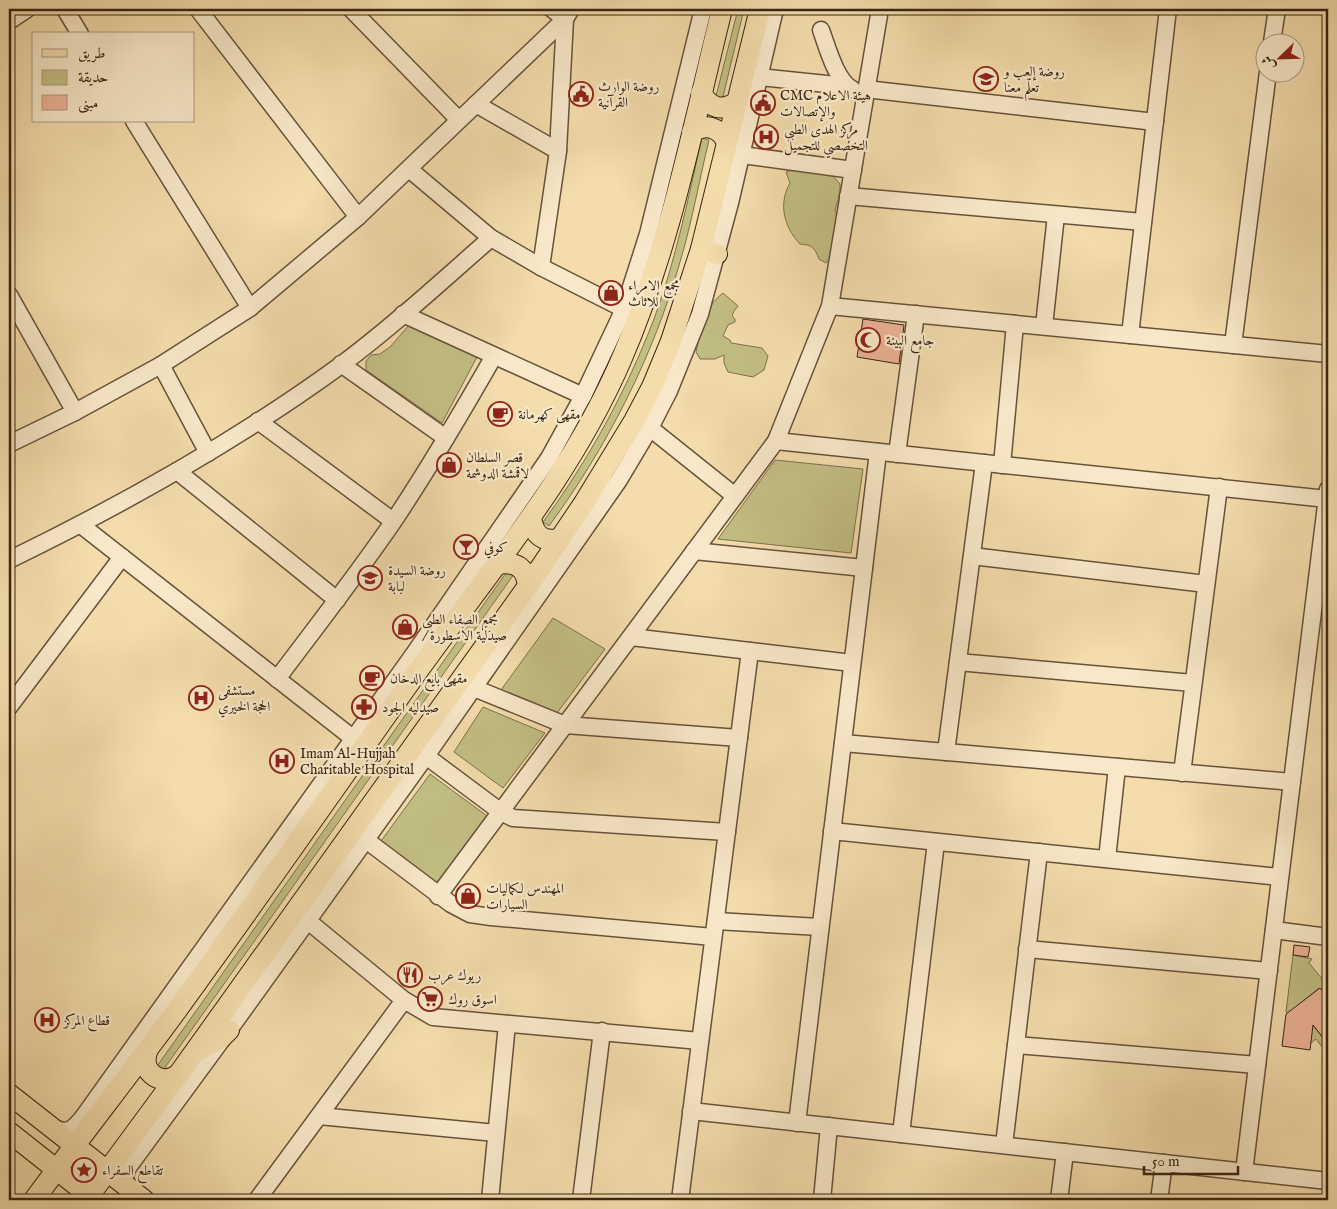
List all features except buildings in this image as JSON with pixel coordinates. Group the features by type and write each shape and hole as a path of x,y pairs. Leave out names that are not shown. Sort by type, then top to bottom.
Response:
{"main road":[{"path":"34,1200 148,1049 173,1003 422,655 498,564 531,518 602,402 622,357 657,236 692,132 722,9"},
{"path":"9,1132 90,1199 107,1171 182,1068 467,684 528,586 594,487 652,387 709,252 734,148 737,102 760,9"},
{"path":"701,93 712,106 721,108 737,102"},
{"path":"692,132 699,127 708,126 716,129 723,134 734,148"},
{"path":"531,518 532,526 537,534 544,539 560,539"},
{"path":"498,564 516,565 523,570 528,586"},
{"path":"148,1049 146,1065 152,1075 162,1080 168,1080 199,1050 222,1037 229,1030"},
{"path":"9,1094 137,1195"}],"street":[{"path":"9,21 27,9"},
{"path":"65,9 79,32"},
{"path":"198,9 358,217"},
{"path":"351,9 460,120"},
{"path":"552,9 568,14"},
{"path":"51,1126 64,1131 71,1129 79,1122 173,1003 354,739 422,655 549,458 583,396 657,236 703,9"},
{"path":"775,9 760,77 734,148 853,170"},
{"path":"438,896 776,442 830,306 880,9"},
{"path":"1130,335 1168,9"},
{"path":"1274,32 1277,9"},
{"path":"9,444 75,412 161,364 250,308 358,217 568,14"},
{"path":"541,267 558,151 568,14"},
{"path":"821,30 838,73 846,86"},
{"path":"760,77 846,86 866,92 1155,122"},
{"path":"1233,345 1267,82"},
{"path":"476,104 558,151"},
{"path":"135,122 250,308"},
{"path":"409,169 491,238 541,267 624,309"},
{"path":"848,196 1143,222"},
{"path":"1044,326 1056,214"},
{"path":"9,560 81,525 208,453 258,421 341,364 403,314 491,238"},
{"path":"137,1195 124,1176 127,1169 426,756 467,684 619,480 650,428 669,391 700,314 709,252"},
{"path":"9,295 75,412"},
{"path":"830,306 1328,354"},
{"path":"403,314 583,396"},
{"path":"898,454 916,314"},
{"path":"1002,465 1015,324"},
{"path":"277,679 337,600 393,521 446,438 494,356"},
{"path":"161,364 208,453"},
{"path":"341,364 446,438"},
{"path":"258,421 393,521"},
{"path":"650,428 735,496"},
{"path":"776,442 1219,487 1328,494 1244,1172"},
{"path":"796,1123 878,452"},
{"path":"946,752 984,463"},
{"path":"177,471 337,600"},
{"path":"1182,772 1219,487"},
{"path":"81,525 354,739"},
{"path":"694,551 864,568"},
{"path":"972,556 1206,584"},
{"path":"9,707 122,557"},
{"path":"631,636 852,663"},
{"path":"680,1200 750,651"},
{"path":"958,662 1193,683"},
{"path":"467,684 565,726 739,738"},
{"path":"843,743 1292,782"},
{"path":"426,756 501,812 520,819 727,832"},
{"path":"1107,859 1117,767"},
{"path":"832,831 1280,877"},
{"path":"366,840 438,896 460,910 480,916 714,929 820,927"},
{"path":"901,1134 936,842"},
{"path":"1004,1145 1039,852"},
{"path":"308,921 404,1000 426,1014 440,1019 602,1031 700,1041"},
{"path":"1274,930 1328,937"},
{"path":"1027,949 1269,972"},
{"path":"257,1200 404,1000"},
{"path":"490,1200 506,1024"},
{"path":"581,1200 602,1031"},
{"path":"1016,1046 1257,1065"},
{"path":"691,1111 1328,1181"},
{"path":"319,1116 496,1133"},
{"path":"822,1200 829,1126"},
{"path":"1059,1200 1065,1152"},
{"path":"1159,1200 1164,1163"}],"green space":[{"path":"738,9 744,9 722,101 715,100"},
{"path":"702,138 709,140 692,217 680,262 656,332 642,366 609,433 549,526 543,522 576,474 619,399 654,319 675,252"},
{"path":"795,169 832,175 840,184 840,193 835,210 838,217 831,256 826,263 819,259 812,248 800,244 790,230 784,215 784,199 790,183 786,172"},
{"path":"723,293 738,306 732,316 735,322 728,325 723,336 730,340 731,343 762,348 768,356 764,370 753,377 728,372 724,363 724,355 715,359 700,359 696,352 707,312"},
{"path":"410,324 477,357 442,423 366,370 366,361 371,355 380,354 390,347"},
{"path":"775,460 863,469 851,553 718,539"},
{"path":"513,563 519,567 161,1073 155,1069"},
{"path":"553,618 605,649 557,713 501,690"},
{"path":"483,707 545,733 503,788 454,752"},
{"path":"430,774 487,816 438,883 381,841"},
{"path":"1293,955 1312,959 1309,963 1328,986 1322,991 1319,988 1297,1006 1328,1044 1328,1053 1316,1039 1311,1043 1299,1014 1286,1012"}],"place":[{"name":"روضة إلعب و تعلّم معنا","path":"986,79"},
{"name":"روضة الوارث القرآنية","path":"581,94"},
{"name":"CMC هيئة الاعلام والإتصالات","path":"763,103"},
{"name":"مركز الهدى الطبي التخصصي للتجميل","path":"766,137"},
{"name":"مجمع الامراء للاثاث","path":"611,293"},
{"name":"جامع البينة","path":"868,340"},
{"name":"مقهى كهرمانة","path":"500,414"},
{"name":"قصر السلطان لاقمشة الدوشمة","path":"449,465"},
{"name":"كوفي","path":"466,547"},
{"name":"روضة السيدة لبابة","path":"370,578"},
{"name":"مجمع الصفاء الطبي / صيدلية الاسطورة","path":"405,627"},
{"name":"مقهى بايع الدخان","path":"372,678"},
{"name":"مستشفى الحجة الخيري","path":"201,698"},
{"name":"صيدليه الجود","path":"364,707"},
{"name":"Imam Al-Hujjah Charitable Hospital","path":"282,761"},
{"name":"المهندس لكماليات السيارات","path":"468,896"},
{"name":"ريوك عرب","path":"410,975"},
{"name":"اسوق روك","path":"430,999"},
{"name":"قطاع المركز","path":"47,1020"},
{"name":"تقاطع السفراء","path":"84,1170"}]}
